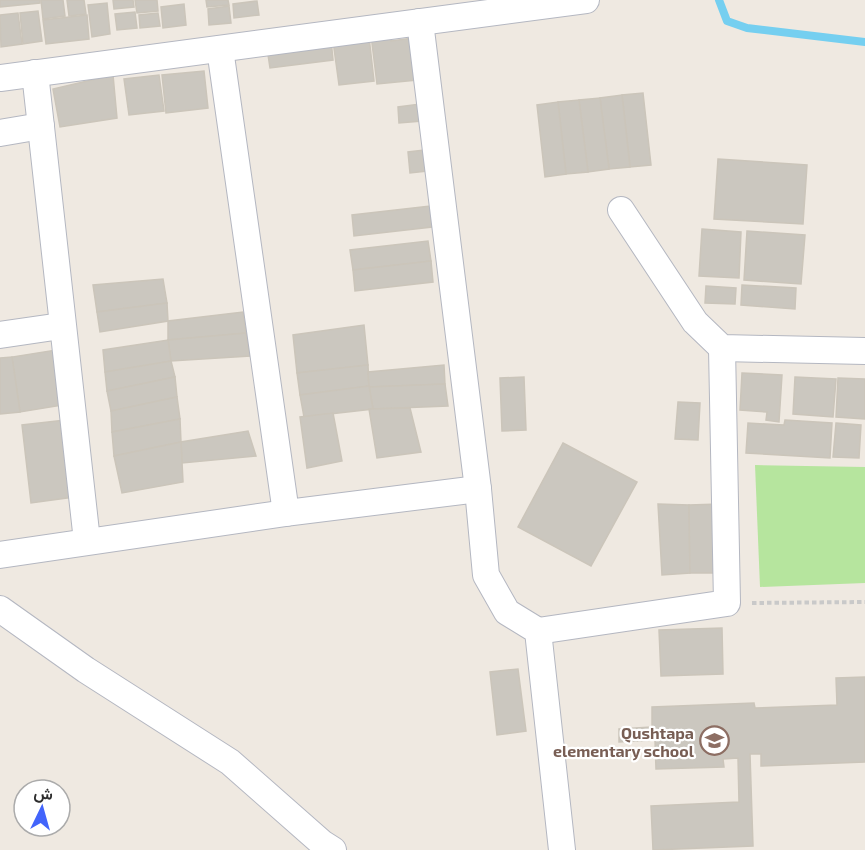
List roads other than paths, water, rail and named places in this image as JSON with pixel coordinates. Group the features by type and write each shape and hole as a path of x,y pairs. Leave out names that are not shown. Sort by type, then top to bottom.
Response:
{"street":[{"path":"0,78 420,22 536,3 586,0"},
{"path":"420,22 478,489 486,575 507,612 538,631 727,603 722,348"},
{"path":"220,49 286,513"},
{"path":"35,73 61,326 87,541"},
{"path":"0,133 41,126"},
{"path":"621,210 695,322 722,348 865,351"},
{"path":"0,335 61,326"},
{"path":"0,555 286,513 478,489"},
{"path":"0,609 86,670 230,762 322,843 333,850"},
{"path":"538,631 562,850"}],"waterway":[{"path":"719,0 727,21 747,28 865,42"}],"place":[{"name":"Qushtapa elementary school","path":"715,741"}]}
